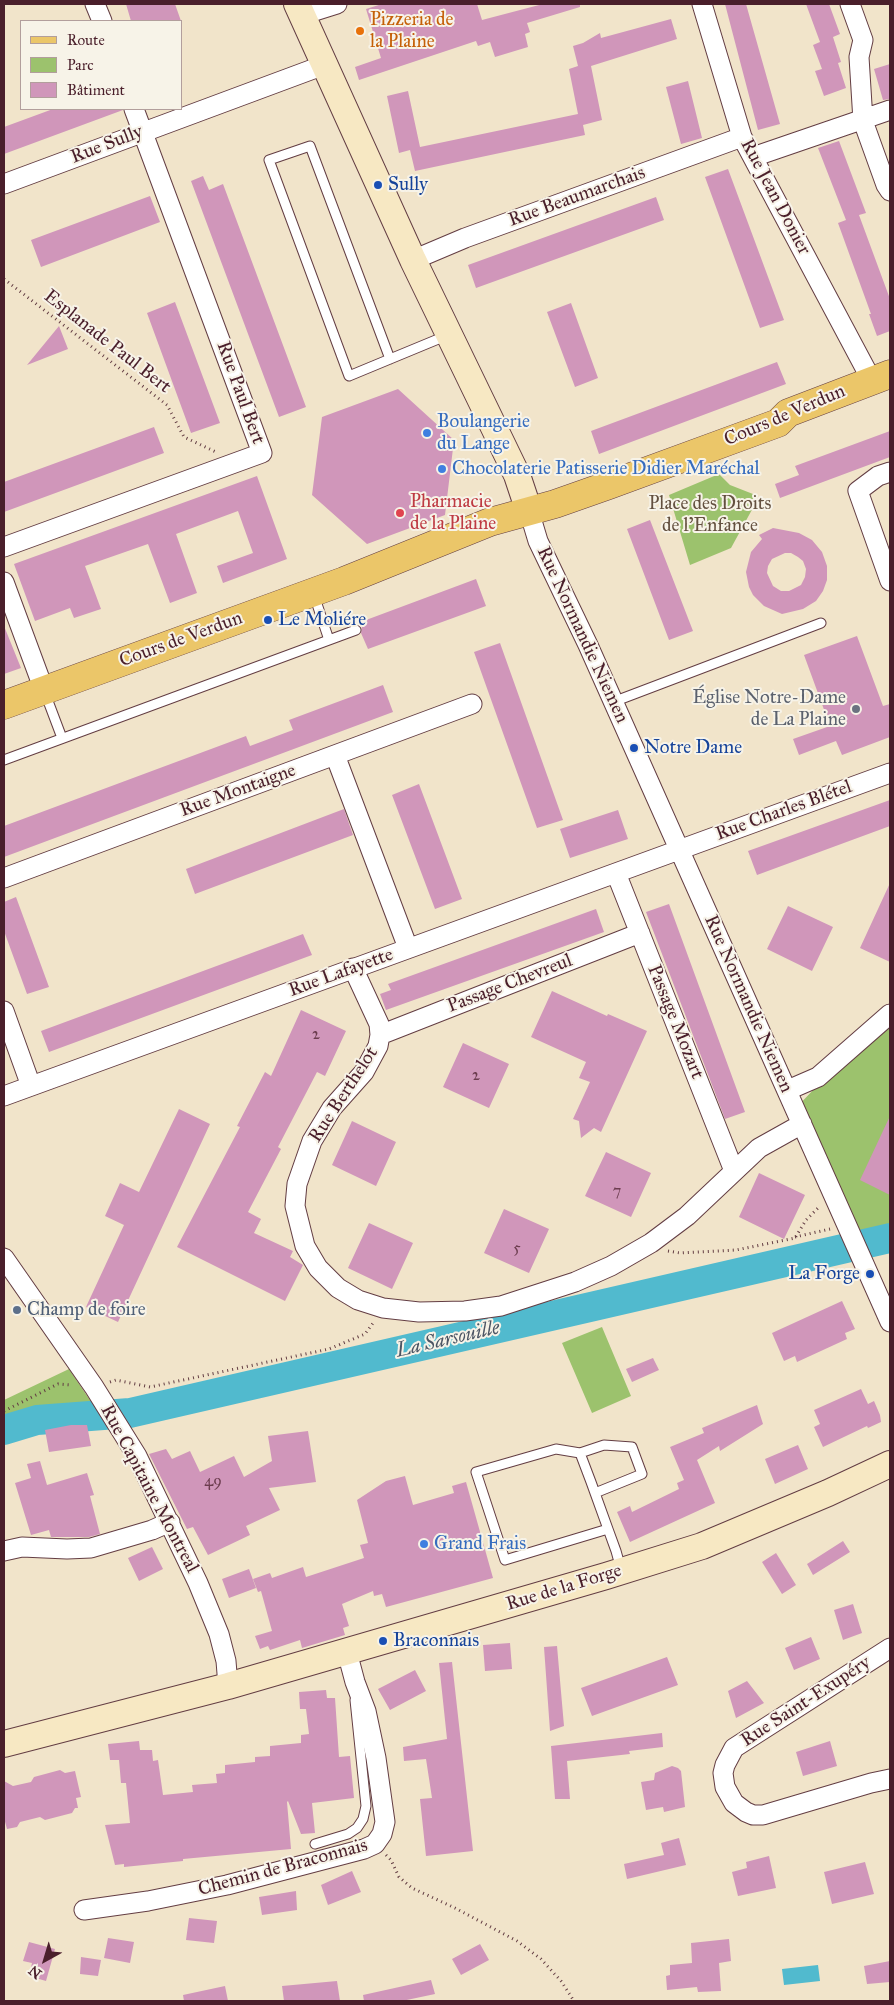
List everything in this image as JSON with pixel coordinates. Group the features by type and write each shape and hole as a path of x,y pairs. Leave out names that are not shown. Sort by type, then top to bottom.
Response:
{"main road":[{"name":"Rue Normandie Niemen","path":"299,9 448,335 517,475 529,511"},
{"name":"Cours de Verdun","path":"4,705 313,592 437,545 490,522 609,485 778,423 788,413 881,378"},
{"name":"Rue de la Forge","path":"4,1744 228,1686 702,1546 820,1497 890,1464"}],"street":[{"path":"95,4 102,20"},
{"path":"299,9 337,4"},
{"name":"Rue Jean Donier","path":"702,4 742,137 881,378"},
{"path":"850,4 863,40 859,57 863,121 886,185 890,191"},
{"path":"862,4 874,36 863,40"},
{"name":"Rue Sully","path":"4,184 324,65"},
{"path":"134,110 143,132"},
{"path":"752,157 863,121 890,110"},
{"name":"Rue Paul Bert","path":"4,546 262,453 143,132"},
{"name":"Rue Beaumarchais","path":"413,260 475,235 742,137"},
{"path":"890,472 878,476 858,491 890,580"},
{"name":"Rue Normandie Niemen","path":"529,511 538,541 588,645 836,1199 842,1230 861,1254 890,1322"},
{"path":"4,582 44,690"},
{"name":"Rue Montaigne","path":"4,878 472,704"},
{"path":"335,755 408,948"},
{"name":"Rue Charles Blétel","path":"678,849 890,773"},
{"name":"Rue Lafayette","path":"4,1096 678,849"},
{"name":"Passage Mozart","path":"616,873 734,1171"},
{"name":"Passage Chevreul","path":"380,1035 640,933"},
{"name":"Rue Berthelot","path":"353,968 378,1024 380,1035 378,1046 364,1072 332,1108 312,1141 297,1184 295,1206 305,1246 318,1268 338,1288 358,1300 383,1308 410,1311 465,1311 501,1306 575,1282 611,1266 650,1243 686,1216 759,1148 802,1124"},
{"path":"4,1011 31,1086"},
{"path":"788,1090 818,1077 890,1014"},
{"name":"Rue Capitaine Montreal","path":"4,1258 98,1392 124,1435 170,1522 198,1582 219,1634 226,1661 228,1686"},
{"path":"4,1551 22,1546 68,1549 90,1548 144,1533 170,1522"},
{"name":"Rue Saint-Exupéry","path":"890,1648 734,1748 723,1773 725,1787 734,1803 753,1815 763,1815 890,1779"},
{"name":"Chemin de Braconnais","path":"84,1910 148,1901 227,1886 364,1849 375,1844 382,1834 385,1822 376,1758 366,1711 355,1682 347,1652"}],"lane":[{"path":"390,359 310,146 269,160 348,376 390,359 448,335"},
{"path":"313,592 329,640"},
{"path":"613,702 820,624"},
{"path":"4,760 356,630"},
{"path":"44,690 62,738"},
{"path":"594,1493 642,1474 632,1447 604,1445 580,1453 556,1449 476,1472 505,1560 608,1529"},
{"path":"580,1453 622,1571"},
{"path":"315,1844 348,1834 357,1828 363,1819 366,1806 356,1711 355,1682"}],"path":[{"name":"Esplanade Paul Bert","path":"4,279 168,405 184,437 237,462"},
{"path":"795,1238 806,1220 815,1210 821,1205 836,1199"},
{"path":"664,1250 680,1254 736,1250 842,1230"},
{"path":"4,1411 58,1384 98,1392 116,1380 150,1387 329,1349 365,1334 378,1317"},
{"path":"375,1844 391,1860 399,1877 412,1888 517,1941 541,1959 561,1982 574,2001"}],"green space":[{"name":"Place des Droits de l'Enfance","path":"719,474 730,485 753,494 754,506 731,548 690,565 669,495"},
{"path":"890,1014 890,1228 851,1231 796,1108 852,1049"},
{"path":"602,1327 631,1396 592,1413 562,1343"},
{"path":"69,1369 98,1412 38,1418 4,1435 4,1400"}],"water":[{"path":"818,1965 820,1981 784,1985 782,1969"}],"building":[{"path":"126,4 175,4 181,20 131,20"},
{"path":"382,4 477,4 482,20 543,4 580,4 580,7 527,23 530,32 525,34 528,47 495,57 490,42 478,46 476,41 359,80 355,67 381,58 366,9"},
{"path":"725,4 746,4 780,124 758,130"},
{"path":"806,4 829,4 840,34 833,37 841,62 838,63 846,88 824,96 815,71 822,69 813,45 820,42"},
{"path":"671,19 677,39 591,66 602,120 583,125 585,135 415,171 410,150 399,153 387,96 408,91 420,147 578,114 569,69 578,66 573,46 583,43 600,33 601,38"},
{"path":"890,64 890,99 883,100 874,69"},
{"path":"688,81 702,138 681,144 666,87"},
{"path":"50,110 123,110 4,154 4,127"},
{"path":"839,141 866,213 859,215 890,299 890,331 877,336 869,314 871,314 838,223 846,220 818,148"},
{"path":"728,169 784,320 760,328 705,177"},
{"path":"203,176 209,190 223,184 306,407 279,417 191,181"},
{"path":"150,196 160,222 41,267 31,240"},
{"path":"656,197 664,220 476,288 468,265"},
{"path":"175,302 220,423 191,433 147,313"},
{"path":"571,303 598,378 575,387 547,312"},
{"path":"59,326 68,349 27,365"},
{"path":"777,362 786,384 599,454 591,431"},
{"path":"398,389 454,440 445,515 367,544 312,495 322,417"},
{"path":"154,427 164,453 4,512 4,482"},
{"path":"890,431 890,457 780,498 775,484 799,475 795,466"},
{"path":"257,476 287,559 223,583 217,566 253,553 238,511 176,534 197,593 170,603 148,544 85,566 101,609 74,618 70,608 35,621 14,564"},
{"path":"650,520 693,631 669,640 627,529"},
{"path":"773,528 799,533 812,540 822,552 827,566 827,580 823,591 816,601 803,609 782,614 764,606 753,595 746,572 751,552 762,539 759,535","holes":["785,553 791,553 803,561 806,569 805,577 801,585 789,591 781,591 773,586 767,573 768,566 772,559"]},
{"path":"476,579 486,606 368,649 361,633 362,627 358,623"},
{"path":"4,626 21,668 4,674"},
{"name":"Église Notre-Dame de La Plaine","path":"857,636 883,706 890,704 890,737 842,755 836,741 799,755 793,739 830,726 804,655"},
{"path":"500,643 563,820 537,828 474,652"},
{"path":"383,685 393,712 4,857 4,826 246,736 250,746 293,730 289,720"},
{"path":"419,784 462,899 435,909 392,795"},
{"path":"890,800 890,826 757,875 748,851"},
{"path":"344,809 353,835 195,894 186,869"},
{"path":"618,810 628,839 570,858 560,829"},
{"path":"890,883 890,962 860,948"},
{"path":"16,897 49,987 27,994 4,931 4,902"},
{"path":"669,904 745,1112 725,1119 646,912"},
{"path":"788,906 833,927 812,971 767,949"},
{"path":"596,909 604,932 386,1010 380,994 391,990 388,984"},
{"path":"303,934 312,955 49,1052 41,1031"},
{"path":"552,991 607,1016 608,1014 647,1031 601,1132 594,1128 581,1138 579,1121 573,1119 590,1082 579,1078 586,1062 531,1037"},
{"path":"301,1010 346,1031 325,1076 317,1072 278,1147 281,1149 248,1212 261,1219 254,1233 293,1251 290,1257 303,1265 285,1301 177,1247 240,1127 237,1126 265,1072 271,1076"},
{"path":"463,1043 509,1064 489,1108 443,1087"},
{"path":"179,1109 210,1124 118,1322 86,1307 124,1225 105,1216 120,1183 139,1192"},
{"path":"890,1116 890,1195 860,1180"},
{"path":"352,1121 396,1142 376,1186 332,1165"},
{"path":"606,1152 651,1173 631,1217 585,1196"},
{"path":"759,1173 805,1195 784,1239 739,1217"},
{"path":"504,1209 549,1229 529,1273 484,1253"},
{"path":"369,1223 413,1243 392,1289 348,1268"},
{"path":"842,1301 855,1329 845,1333 847,1339 797,1362 795,1356 784,1361 772,1333"},
{"path":"653,1358 659,1370 632,1382 626,1369"},
{"path":"861,1389 868,1404 874,1401 881,1422 868,1428 867,1426 823,1447 814,1427 820,1424 814,1410"},
{"path":"757,1405 763,1424 720,1451 719,1446 697,1460 715,1503 630,1542 617,1512 630,1506 632,1512 679,1489 677,1483 684,1480 670,1447 704,1433 702,1428"},
{"path":"71,1425 87,1425 91,1446 49,1452 45,1430"},
{"path":"308,1431 316,1482 269,1488 280,1510 246,1526 250,1535 208,1555 193,1527 187,1529 149,1454 166,1449 172,1459 190,1451 200,1472 234,1456 244,1477 272,1461 268,1436"},
{"path":"798,1445 808,1469 775,1484 765,1459"},
{"path":"40,1461 47,1485 87,1473 94,1495 90,1496 100,1534 89,1537 51,1537 49,1530 31,1535 15,1483 31,1478 27,1464"},
{"name":"Grand Frais","path":"405,1476 413,1505 454,1493 452,1486 466,1482 493,1578 386,1607 382,1594 374,1596 373,1591 342,1604 349,1626 343,1628 345,1635 302,1648 300,1640 270,1650 268,1646 260,1649 255,1636 272,1631 261,1591 258,1592 253,1579 270,1573 272,1578 303,1567 306,1577 364,1558 360,1545 368,1543 357,1500 386,1481"},
{"path":"843,1541 850,1552 813,1575 807,1564"},
{"path":"152,1547 163,1569 139,1581 128,1558"},
{"path":"776,1553 796,1585 782,1594 762,1562"},
{"path":"249,1569 256,1588 229,1598 222,1579"},
{"path":"853,1604 862,1633 843,1640 834,1610"},
{"path":"811,1637 820,1659 794,1670 785,1648"},
{"path":"510,1643 512,1669 485,1671 483,1645"},
{"path":"557,1646 564,1726 550,1731 544,1647"},
{"path":"667,1657 678,1685 592,1716 581,1688"},
{"path":"452,1662 473,1851 426,1856 420,1799 432,1798 426,1759 404,1761 403,1747 447,1739 439,1663"},
{"path":"415,1670 426,1691 390,1710 378,1689"},
{"path":"747,1681 764,1703 736,1718 728,1691"},
{"path":"326,1690 327,1698 335,1698 339,1757 350,1756 354,1798 312,1803 315,1833 301,1834 288,1801 291,1849 183,1859 183,1861 124,1867 124,1864 115,1865 105,1825 130,1823 126,1783 121,1783 119,1760 110,1760 108,1744 139,1741 140,1750 152,1750 153,1761 158,1760 163,1795 193,1792 192,1785 217,1783 216,1774 225,1773 225,1765 255,1762 255,1757 270,1756 270,1746 301,1743 301,1735 309,1734 306,1709 300,1709 299,1692"},
{"path":"662,1733 663,1747 629,1751 630,1754 567,1761 570,1799 555,1799 551,1746"},
{"path":"830,1741 837,1766 803,1776 796,1752"},
{"path":"672,1766 681,1771 685,1807 664,1812 663,1807 646,1810 641,1782 654,1780 655,1773"},
{"path":"60,1770 65,1773 75,1771 81,1797 76,1798 78,1808 75,1808 72,1813 45,1820 40,1817 20,1822 17,1827 7,1829 4,1818 4,1781 13,1786 31,1782 34,1777"},
{"path":"679,1838 686,1865 627,1879 624,1864 664,1855 661,1843"},
{"path":"769,1856 776,1888 738,1896 732,1872 747,1868 746,1862"},
{"path":"865,1862 874,1894 832,1904 824,1872"},
{"path":"352,1871 361,1892 328,1905 321,1885"},
{"path":"296,1891 297,1910 262,1915 259,1897"},
{"path":"189,1918 217,1921 214,1943 186,1940"},
{"path":"108,1938 134,1942 130,1963 104,1958"},
{"path":"729,1939 731,1961 719,1963 721,1991 698,1992 697,1987 667,1990 666,1976 670,1975 670,1965 692,1963 691,1943"},
{"path":"29,1942 55,1949 46,1981 29,1976 32,1963 23,1961"},
{"path":"480,1944 489,1960 461,1975 452,1959"},
{"path":"81,1957 101,1960 98,1976 80,1974"},
{"path":"890,1961 890,1982 867,1984 864,1966"},
{"path":"431,1980 435,1994 402,2001 364,2001 363,1995"},
{"path":"337,1981 340,2001 284,2001 282,1986"},
{"path":"225,1986 228,2001 184,2001 183,1995"}],"waterway":[{"name":"La Sarsouille","path":"4,1430 37,1420 130,1413 890,1238"}],"place":[{"name":"Pizzeria de la Plaine","path":"360,31"},
{"name":"Sully","path":"378,185"},
{"name":"Boulangerie du Lange","path":"427,433"},
{"name":"Chocolaterie Patisserie Didier Maréchal","path":"442,469"},
{"name":"Pharmacie de la Plaine","path":"400,513"},
{"name":"Le Moliére","path":"268,620"},
{"name":"Église Notre-Dame de La Plaine","path":"856,709"},
{"name":"Notre Dame","path":"634,748"},
{"name":"La Forge","path":"870,1274"},
{"name":"Champ de foire","path":"17,1310"},
{"name":"Grand Frais","path":"424,1544"},
{"name":"Braconnais","path":"383,1641"}]}
